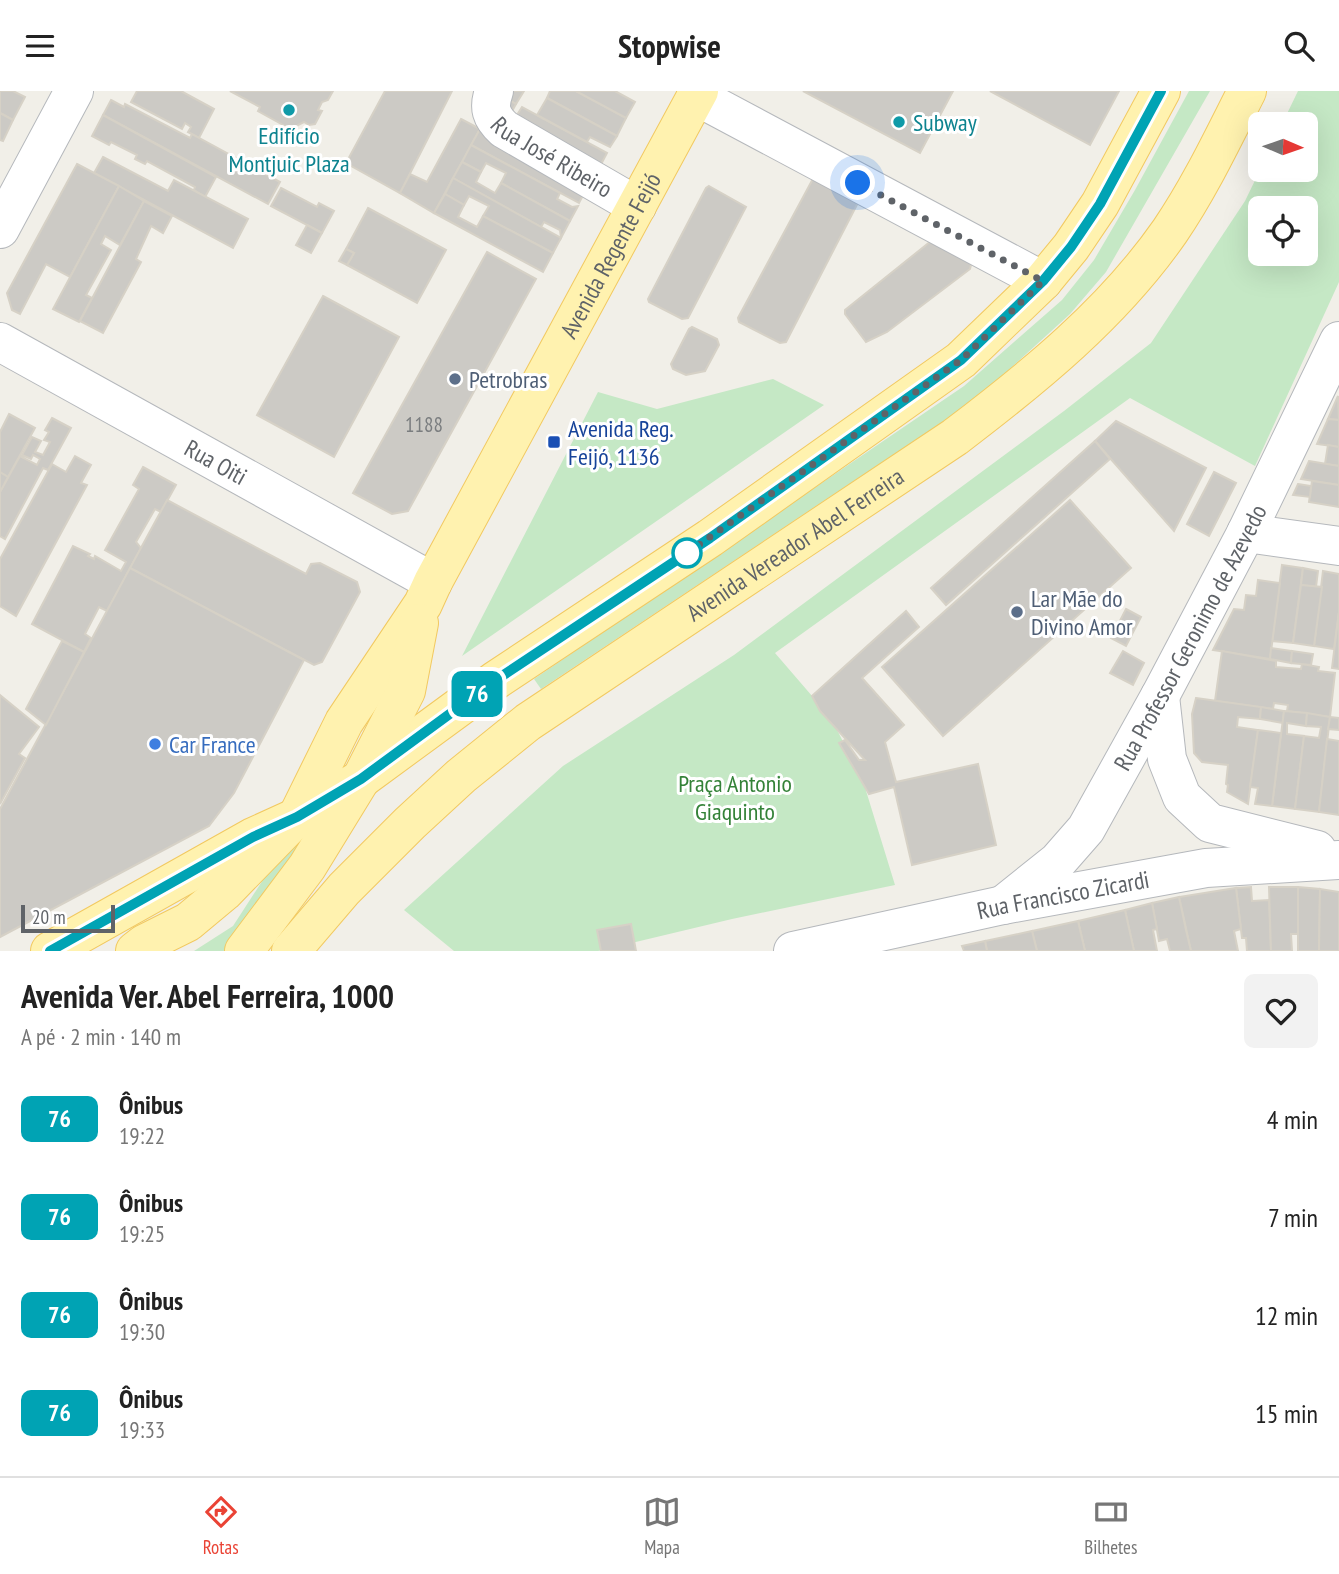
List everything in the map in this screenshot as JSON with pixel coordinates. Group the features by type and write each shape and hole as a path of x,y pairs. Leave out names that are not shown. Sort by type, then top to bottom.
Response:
{"main road":[{"path":"50,951 253,837 297,817 361,779 496,680 710,538 961,360 1043,281 1071,247 1100,204 1161,91"},
{"name":"Avenida Vereador Abel Ferreira","path":"291,951 344,889 410,823 461,776 528,722 956,437 1068,344 1109,307 1171,230 1247,91"},
{"name":"Avenida Regente Feijó","path":"135,951 188,922 224,893 297,817 344,722 428,593 697,94"},
{"name":"Avenida Regente Feijó","path":"244,951 307,867 361,779 406,691 428,593"}],"street":[{"path":"0,229 74,91"},
{"name":"Rua José Ribeiro","path":"494,91 489,104 492,115 504,129 637,206"},
{"path":"697,94 1043,281"},
{"name":"Rua Professor Geronimo de Azevedo","path":"1003,905 1058,861 1086,829 1160,697 1246,533 1339,341"},
{"name":"Rua Oiti","path":"0,342 428,593"},
{"path":"1246,533 1339,546"},
{"name":"Rua Francisco Zicardi","path":"1160,697 1167,759 1182,797 1210,823 1339,858"},
{"name":"Rua Francisco Zicardi","path":"793,951 1003,905 1206,868 1339,858"}],"green space":[{"path":"1189,91 1210,91 1106,272 1070,314 977,399 541,689 534,679 964,386 1062,300 1094,260"},
{"name":"Praça Antonio Giaquinto","path":"1298,91 1339,91 1339,282 1255,466 1130,398 775,653 831,718 863,781 895,885 732,919 598,951 454,951 404,910 563,766 734,655 1064,411 1151,343 1245,201 1254,182 1318,182 1318,112 1288,112"},
{"path":"773,379 824,405 462,656 598,392 657,409"},
{"path":"303,840 229,951 194,951 233,926 270,869"}],"building":[{"path":"0,91 13,91 25,97 13,120 0,113"},
{"path":"137,91 181,91 214,109 199,138 188,132 191,127 185,123 182,129 131,102"},
{"name":"Edifício Montjuic Plaza","path":"230,91 333,91 328,100 322,102 318,110 322,111 315,124 304,122 294,131 258,111 260,107"},
{"path":"385,91 452,91 400,193 346,163"},
{"path":"499,91 524,91 516,104 498,94"},
{"path":"550,91 576,91 626,118 617,136 547,98"},
{"path":"576,91 615,91 635,102 626,118"},
{"name":"Subway","path":"803,91 953,91 920,153"},
{"path":"990,91 1119,91 1090,145"},
{"path":"498,94 516,104 510,115 515,118 522,107 607,153 598,170 492,104"},
{"path":"547,98 617,136 610,147 590,137 587,142 537,115"},
{"path":"111,100 124,107 125,104 190,138 192,134 280,182 268,204 103,115"},
{"path":"0,113 13,120 3,141 0,140"},
{"path":"103,115 216,177 205,197 194,190 195,187 147,161 145,164 135,159 137,155 92,136"},
{"path":"461,119 480,129 434,213 400,193 410,174 427,182"},
{"path":"480,129 588,186 579,203 471,145"},
{"path":"471,145 560,193 557,199 572,207 578,206 570,221 501,183 506,173 486,163 481,172 462,162"},
{"path":"103,157 168,191 174,180 248,219 233,248 94,173"},
{"path":"462,162 481,172 476,182 495,193 501,183 570,221 561,238 560,230 544,222 541,227 453,178"},
{"path":"77,164 119,186 70,277 46,264 20,314 12,310 7,293"},
{"path":"816,173 861,197 786,342 780,343 739,322 738,318"},
{"path":"453,178 561,238 553,253 483,216 489,206 469,196 464,205 445,194"},
{"path":"119,186 144,201 120,245 105,236 101,244 111,250 86,295 92,298 79,322 53,309"},
{"path":"709,186 746,207 688,318 682,319 648,299"},
{"path":"281,188 317,207 319,203 334,211 322,233 271,206"},
{"path":"445,194 464,205 458,217 477,227 483,216 553,253 543,272 434,213"},
{"path":"144,201 172,216 163,233 151,226 136,259 141,262 103,333 80,321"},
{"path":"368,208 446,250 417,303 347,265 354,253 346,249"},
{"path":"307,225 322,233 311,253 296,245"},
{"path":"941,233 947,234 971,265 970,269 887,332 866,342 845,314 845,310"},
{"path":"346,249 354,253 347,265 339,261"},
{"path":"487,252 536,279 408,511 392,514 353,493"},
{"path":"323,296 399,337 334,457 257,415"},
{"path":"692,327 717,339 719,345 705,371 686,375 673,369 671,364"},
{"path":"1338,396 1339,420 1328,419"},
{"path":"9,414 35,428 8,477 0,472 0,432"},
{"path":"52,418 71,428 48,470 43,468 5,539 0,536 0,492 20,456 37,465 40,459 33,455 31,459 22,455 32,437 41,441 35,452 43,455 50,442 44,440 49,432 45,430"},
{"path":"1328,419 1339,420 1339,447 1317,444"},
{"path":"1116,421 1206,468 1174,531 1095,441"},
{"path":"1095,441 1110,459 946,605 931,588"},
{"path":"1328,445 1339,447 1339,466 1325,464"},
{"path":"75,456 91,465 81,483 87,485 16,616 0,606 0,559 52,464 66,472"},
{"path":"1309,461 1339,466 1339,485 1301,479"},
{"path":"143,467 176,485 161,512 155,509 136,542 141,548 107,611 99,607 85,634 91,638 84,652 32,624 73,546 121,571 126,562 105,550 139,489 133,485"},
{"path":"0,472 8,477 0,492"},
{"path":"1214,472 1236,483 1209,536 1187,524"},
{"path":"1312,481 1339,485 1339,507 1309,502"},
{"path":"1298,484 1311,486 1310,497 1293,495"},
{"path":"167,500 306,574 311,564 320,563 357,582 360,592 322,662 314,665 130,568"},
{"path":"1070,500 1131,568 943,736 882,667"},
{"path":"1282,565 1303,568 1293,643 1272,641"},
{"path":"130,568 304,660 234,793 209,826 0,937 0,809"},
{"path":"1303,568 1318,571 1316,587 1301,585"},
{"path":"1323,571 1339,574 1339,612 1334,649 1314,646"},
{"path":"1258,580 1280,583 1270,659 1213,650 1234,609 1244,610 1246,595 1256,596"},
{"path":"1301,585 1322,587 1314,646 1293,643"},
{"path":"1126,609 1141,617 1126,646 1111,638"},
{"path":"906,611 919,627 862,678 904,725 885,742 896,782 978,764 996,845 912,865 894,787 869,794 839,743 845,740 859,760 865,760 820,711 812,696"},
{"path":"1339,612 1339,669 1332,668"},
{"path":"62,641 84,652 46,725 26,709"},
{"path":"1271,648 1292,651 1291,663 1270,659"},
{"path":"1123,651 1144,663 1133,685 1110,673"},
{"path":"1222,651 1276,661 1276,667 1301,669 1302,664 1319,667 1318,671 1335,673 1330,717 1287,711 1288,705 1274,703 1273,709 1215,701"},
{"path":"1292,651 1313,654 1311,665 1291,663"},
{"path":"0,695 39,727 19,754 25,758 0,804"},
{"path":"1196,698 1261,707 1260,719 1238,717 1237,727 1258,730 1248,804 1227,792 1228,765 1202,762 1194,753 1192,714"},
{"path":"1261,707 1284,711 1283,723 1260,719"},
{"path":"1284,711 1307,713 1306,726 1287,723 1287,734 1304,736 1295,809 1272,806"},
{"path":"1307,713 1330,717 1319,812 1295,809 1304,736 1319,738 1321,727 1306,726"},
{"path":"1330,717 1339,718 1339,730 1328,729"},
{"path":"1258,730 1281,733 1272,806 1255,804 1258,788 1250,787"},
{"path":"1327,739 1339,741 1339,815 1319,812"},
{"path":"1251,887 1252,901 1269,900 1271,951 1247,951 1246,938 1242,938 1236,888"},
{"path":"1269,887 1298,887 1298,934 1291,934 1292,951 1271,951"},
{"path":"1298,887 1320,889 1319,951 1298,951"},
{"path":"1236,888 1241,929 1234,931 1238,951 1191,951 1179,897"},
{"path":"1320,889 1339,892 1339,951 1319,951"},
{"path":"1179,897 1191,951 1170,951 1167,939 1159,941 1152,903"},
{"path":"1152,903 1157,929 1153,930 1157,951 1134,951 1125,910"},
{"path":"1125,910 1134,951 1085,951 1078,921"},
{"path":"1078,921 1085,951 1037,951 1032,931"},
{"path":"631,924 636,951 601,951 597,930"},
{"path":"1032,931 1037,951 987,951 985,941"},
{"path":"985,941 987,951 964,951 962,946"}],"bus line":[{"name":"76","path":"50,951 253,837 297,817 361,779 496,680 710,538 961,360 1043,281 1071,247 1100,204 1161,91"}],"place":[{"name":"Edifício Montjuic Plaza","path":"289,110"},
{"name":"Subway","path":"899,122"},
{"name":"Petrobras","path":"455,379"},
{"name":"Avenida Reg. Feijó, 1136","path":"554,442"},
{"name":"Lar Mãe do Divino Amor","path":"1017,612"},
{"name":"Car France","path":"155,744"}],"route":[{"path":"687,553 683,556 961,360 1043,281 858,183"}]}
